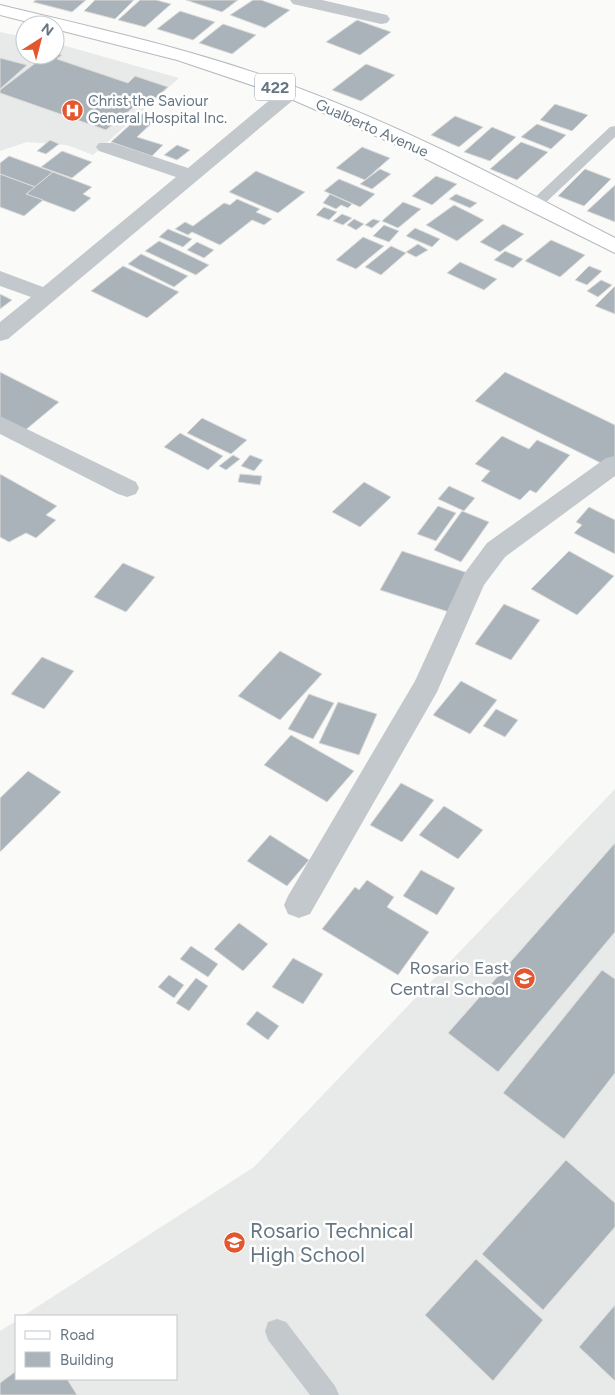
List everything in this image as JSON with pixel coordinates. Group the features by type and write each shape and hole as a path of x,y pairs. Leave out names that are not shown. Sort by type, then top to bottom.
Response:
{"main road":[{"name":"Gualberto Avenue","path":"0,10 152,48 291,92 440,158 536,204 615,247"}],"street":[{"path":"299,0 380,19"},
{"path":"0,334 291,92"},
{"path":"106,147 190,175"},
{"path":"0,278 48,296"},
{"path":"0,424 127,488"},
{"path":"299,905 427,684 473,582 496,550 615,464"}],"lane":[{"path":"536,204 615,130"},
{"path":"277,1331 326,1395"}],"shaded area":[{"name":"Christ the Saviour General Hospital Inc.","path":"0,32 15,35 15,65 65,65 65,46 179,78 93,155 67,145 27,142 0,151"},
{"name":"Rosario East Central School","path":"615,789 615,1395 0,1395 0,1331 15,1322 15,1380 178,1380 178,1315 25,1315 254,1167"}],"building":[{"path":"36,0 86,0 72,12 33,2"},
{"path":"95,0 134,0 115,19 84,11"},
{"path":"140,0 156,0 171,4 145,27 118,20"},
{"path":"186,0 238,0 222,12"},
{"path":"253,0 261,0 290,10 265,28 230,15"},
{"path":"180,11 215,22 193,40 157,29"},
{"path":"357,20 391,32 360,55 326,42"},
{"path":"223,24 256,35 232,54 199,43"},
{"path":"0,58 15,62 15,65 27,65 0,89"},
{"path":"65,62 128,83 135,76 168,87 144,108 136,105 106,130 0,93 0,90 33,65 65,65"},
{"path":"366,64 395,75 361,101 332,90"},
{"path":"555,104 588,115 572,131 540,120"},
{"path":"143,113 157,118 137,137 163,145 152,156 111,142"},
{"path":"455,116 483,127 459,147 431,135"},
{"path":"537,124 566,135 551,149 521,137"},
{"path":"492,127 516,137 490,161 464,152"},
{"path":"50,140 59,144 46,154 37,151"},
{"path":"521,142 548,152 517,180 490,169"},
{"path":"177,145 190,150 177,160 164,155"},
{"path":"362,147 390,158 365,180 336,168"},
{"path":"62,151 92,162 72,178 41,167"},
{"path":"9,156 53,172 35,187 0,174 0,163"},
{"path":"380,169 391,174 372,189 360,184"},
{"path":"585,169 611,179 584,206 558,196"},
{"path":"256,171 305,192 278,213 229,192"},
{"path":"53,172 92,187 83,194 91,198 74,212 26,194"},
{"path":"0,174 35,187 26,194 43,200 24,216 0,207"},
{"path":"436,176 457,184 432,205 412,196"},
{"path":"339,179 375,194 360,207 324,191"},
{"path":"615,185 615,222 587,211"},
{"path":"330,194 352,204 348,208 341,205 336,209 323,203"},
{"path":"456,194 477,203 470,208 449,199"},
{"path":"237,199 260,209 256,212 272,219 264,225 252,220 220,245 192,232 188,235 175,229 185,222 193,226 224,203 230,205"},
{"path":"403,202 421,209 398,228 382,221"},
{"path":"454,205 484,220 457,241 426,225"},
{"path":"324,207 337,212 329,220 316,215"},
{"path":"342,214 352,218 343,225 333,221"},
{"path":"354,219 364,224 356,230 347,225"},
{"path":"373,219 380,221 372,228 365,225"},
{"path":"503,224 524,234 500,252 480,242"},
{"path":"384,225 399,231 389,242 373,236"},
{"path":"415,228 440,239 432,247 406,236"},
{"path":"168,229 192,239 183,247 159,237"},
{"path":"363,237 384,246 356,269 336,260"},
{"path":"551,240 585,255 560,277 525,261"},
{"path":"159,241 209,265 196,275 145,251"},
{"path":"197,242 214,250 204,258 187,250"},
{"path":"418,244 428,250 416,257 406,252"},
{"path":"391,246 406,253 381,275 365,267"},
{"path":"505,251 523,259 513,268 494,260"},
{"path":"141,254 188,276 174,287 128,264"},
{"path":"460,262 497,279 484,290 447,273"},
{"path":"123,266 179,292 147,318 91,291"},
{"path":"589,266 602,271 587,285 575,280"},
{"path":"601,280 612,285 598,297 587,291"},
{"path":"615,286 615,314 595,306"},
{"path":"0,294 12,300 0,309"},
{"path":"0,372 59,402 23,432 0,419"},
{"path":"505,372 615,425 615,457 607,466 475,401"},
{"path":"202,418 247,440 231,454 187,433"},
{"path":"180,433 223,456 208,470 164,447"},
{"path":"502,436 529,449 537,440 570,455 536,493 530,490 520,500 481,481 490,471 475,464"},
{"path":"233,455 240,459 226,470 219,466"},
{"path":"250,455 263,460 254,471 241,466"},
{"path":"0,474 57,506 46,515 56,520 36,538 26,533 9,542 0,537"},
{"path":"240,474 262,476 260,485 238,482"},
{"path":"364,482 391,497 360,527 332,512"},
{"path":"449,486 475,498 464,511 438,499"},
{"path":"438,506 456,513 436,541 417,534"},
{"path":"589,507 615,520 615,554 574,533 582,525 576,522"},
{"path":"462,511 489,522 461,562 434,550"},
{"path":"402,551 468,573 449,612 380,590"},
{"path":"569,551 614,576 577,615 531,589"},
{"path":"123,563 155,577 126,612 94,597"},
{"path":"504,604 540,620 511,660 475,644"},
{"path":"280,651 322,674 280,720 238,696"},
{"path":"42,657 74,671 44,709 11,694"},
{"path":"461,681 497,700 470,734 433,715"},
{"path":"309,694 334,703 313,739 288,729"},
{"path":"338,702 377,714 359,755 319,743"},
{"path":"496,709 518,720 505,737 483,726"},
{"path":"291,735 354,771 327,802 264,765"},
{"path":"28,771 61,792 0,852 0,798"},
{"path":"401,783 434,800 402,842 370,825"},
{"path":"444,806 483,830 458,859 419,835"},
{"path":"270,835 309,860 287,886 247,861"},
{"path":"615,843 615,932 498,1072 448,1033"},
{"path":"421,870 455,888 437,915 403,896"},
{"path":"367,880 394,897 387,907 429,932 398,975 322,929 355,887 359,890"},
{"path":"239,923 268,944 243,971 214,949"},
{"path":"191,946 218,964 208,977 180,959"},
{"path":"293,958 323,974 303,1004 272,987"},
{"path":"602,970 615,979 615,1073 564,1139 503,1093"},
{"path":"169,975 184,985 174,998 158,987"},
{"path":"196,978 208,986 189,1011 176,1003"},
{"path":"257,1011 279,1026 268,1040 246,1024"},
{"path":"566,1160 615,1203 615,1227 543,1310 482,1254"},
{"path":"476,1259 543,1320 493,1381 425,1315"},
{"path":"615,1305 615,1381 579,1347"},
{"path":"15,1372 15,1380 68,1380 77,1395 0,1395 0,1383"}],"place":[{"name":"Christ the Saviour General Hospital Inc.","path":"72,110"},
{"name":"Rosario East Central School","path":"525,978"},
{"name":"Rosario Technical High School","path":"234,1242"}]}
